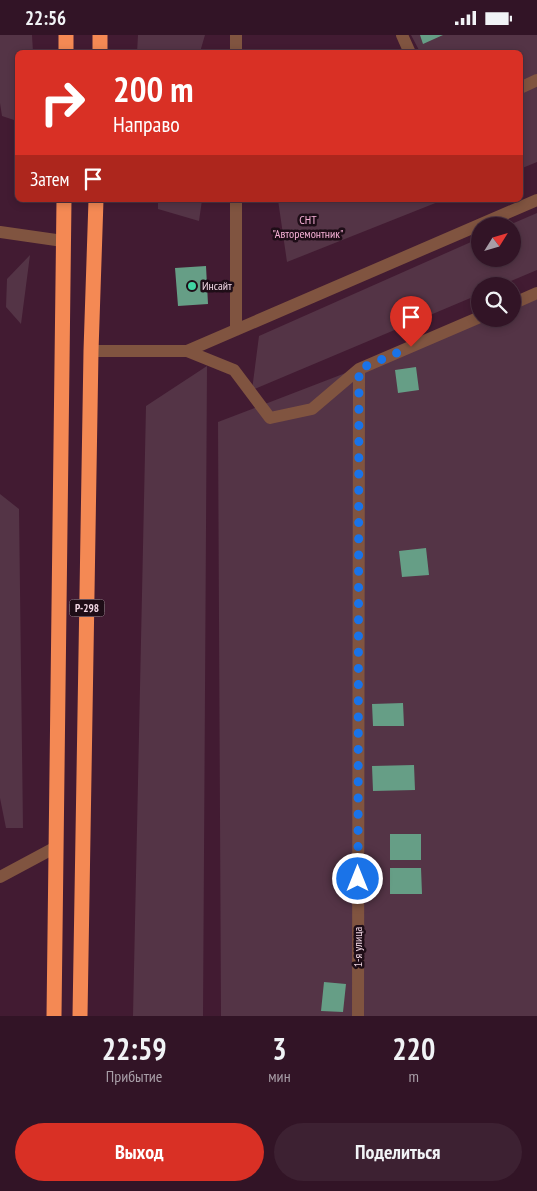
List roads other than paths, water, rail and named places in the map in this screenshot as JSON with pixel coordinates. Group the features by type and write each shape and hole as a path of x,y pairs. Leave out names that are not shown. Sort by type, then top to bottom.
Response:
{"highway":[{"path":"66,35 66,50"},
{"path":"100,35 100,50"},
{"name":"Р-298","path":"54,1016 64,202"},
{"name":"Р-298","path":"80,1016 91,351 96,202"}],"street":[{"path":"236,35 236,50"},
{"path":"402,35 409,50"},
{"path":"523,87 537,80"},
{"path":"187,351 537,199"},
{"path":"236,202 236,330"},
{"path":"0,232 63,241"},
{"path":"521,300 537,293"},
{"path":"91,351 187,351 234,370 270,418 312,409 359,369 471,321"},
{"name":"1-я улица","path":"358,1016 359,369"},
{"path":"0,877 56,847"}],"place":[{"name":"Инсайт","path":"192,286"}],"park label":[{"name":"СНТ \"Авторемонтник\"","path":"308,227"}]}
